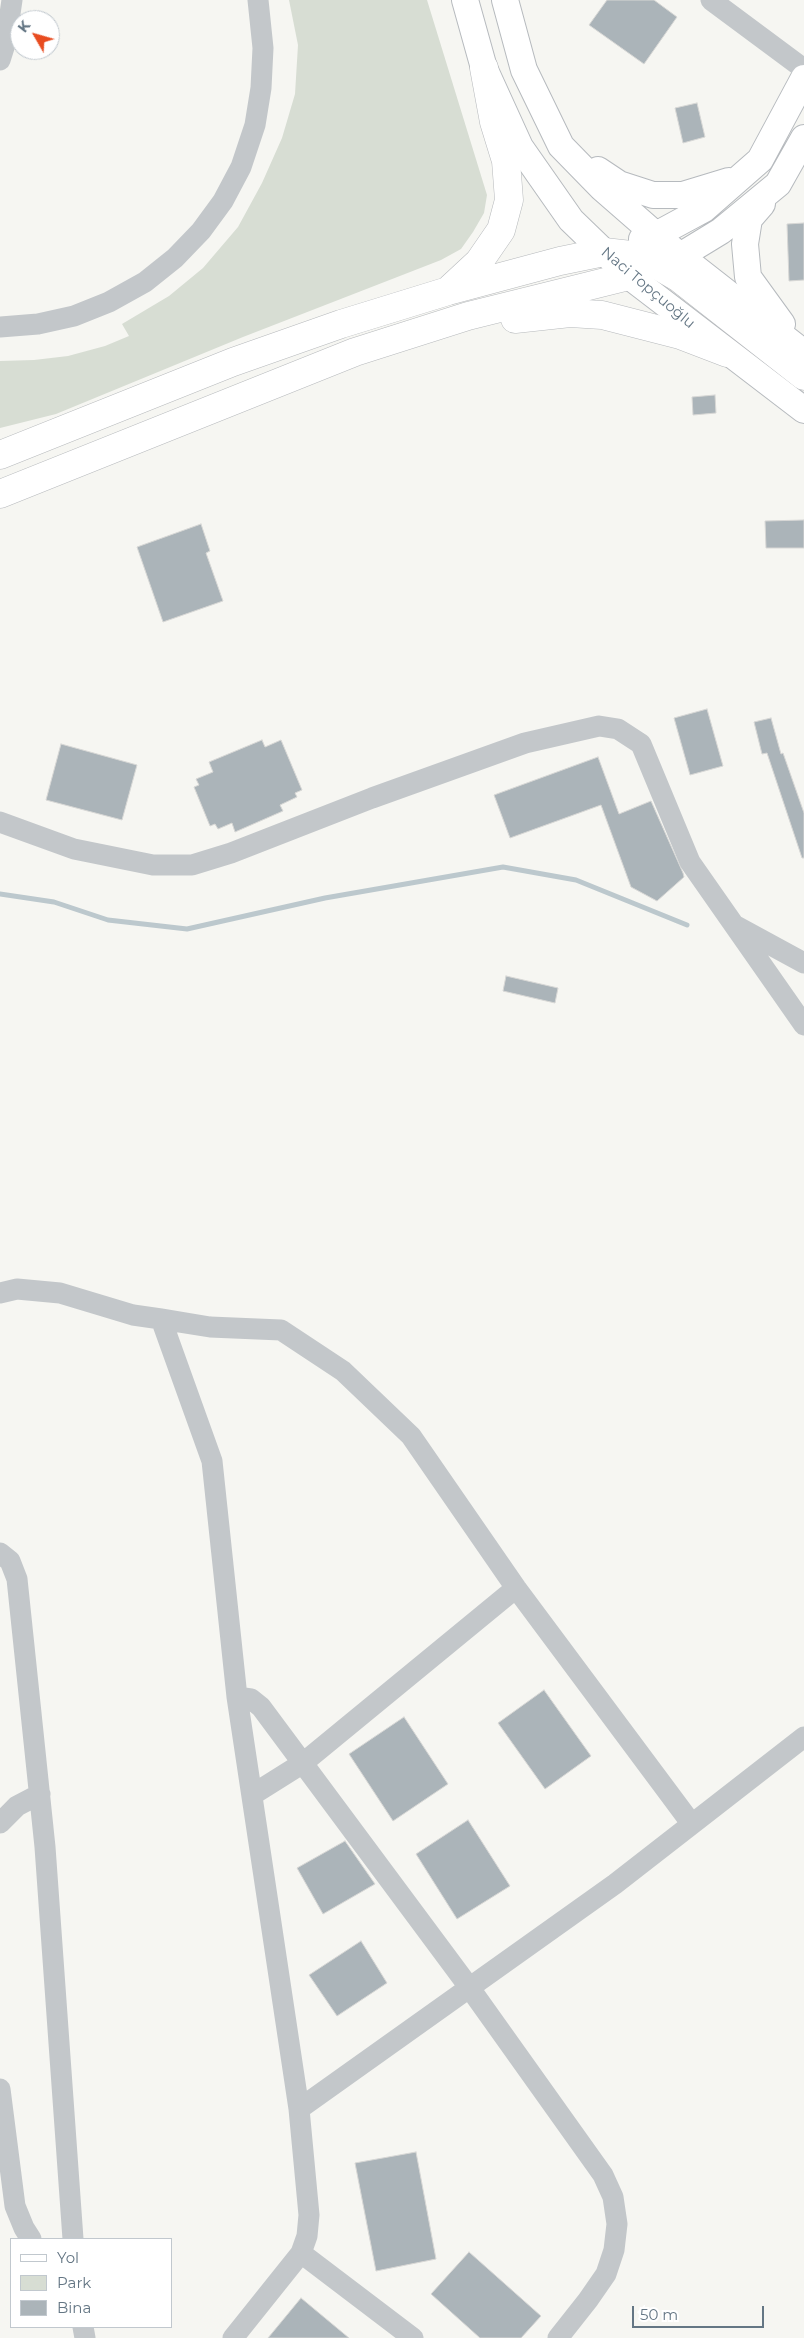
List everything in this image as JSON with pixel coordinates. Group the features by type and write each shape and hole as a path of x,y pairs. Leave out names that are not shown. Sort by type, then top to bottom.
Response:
{"highway":[{"path":"448,291 479,262 501,230 510,200 506,161 494,122 484,68"},
{"path":"3,452 233,362 341,324 448,291 560,261 604,252 668,260 679,278 804,376"},
{"path":"0,494 355,352 468,316 629,276"},
{"path":"468,316 520,319 570,313 602,315 680,335 727,353"}],"main road":[{"name":"Naci Topçuoğlu","path":"465,0 484,68 520,147 571,220 629,276 727,353 804,410"},
{"path":"505,0 524,70 561,146 602,188 656,235 668,260 804,352"},
{"path":"604,252 656,235 704,209 760,160 804,78"},
{"path":"804,138 778,184 749,219 745,244 748,277 766,305 804,352"},
{"path":"561,146 619,184 653,194 683,196 724,183 760,160"},
{"path":"629,276 668,260 721,231 778,184"}],"street":[{"path":"0,60 6,42 12,0"},
{"path":"0,327 38,324 74,316 109,302 145,282 175,258 201,231 223,201 241,167 255,125 261,88 263,48 258,0"},
{"path":"710,0 804,69"},
{"path":"0,822 74,849 153,865 192,865 231,853 372,798 525,743 599,726 618,729 641,744 690,862 804,1025"},
{"path":"734,924 804,962"},
{"path":"0,1293 17,1289 60,1293 133,1315 210,1327 281,1330 343,1371 411,1436 516,1588 692,1823"},
{"path":"161,1319 212,1461 237,1697 299,2109 308,2215 307,2236 301,2253 233,2338"},
{"path":"0,1553 10,1561 17,1579 40,1794 73,2238"},
{"path":"252,1795 304,1763 516,1588"},
{"path":"237,1697 244,1697 256,1702 304,1763 469,1987 603,2175 613,2198 617,2224 614,2250 606,2274 558,2338"},
{"path":"299,2109 615,1884 804,1737"},
{"path":"0,1823 17,1806 40,1794"},
{"path":"0,2089 15,2206 21,2223 30,2238"},
{"path":"301,2253 413,2338"}],"green space":[{"path":"289,0 427,0 487,195 484,213 473,232 461,249 441,260 243,337 56,414 0,428 0,361 68,356 105,346 129,336 122,324 169,296 203,268 238,227 262,183 282,138 295,94 298,45"}],"building":[{"path":"607,0 654,0 677,17 644,64 589,25"},
{"path":"697,103 705,137 683,143 675,108"},
{"path":"804,223 804,280 789,281 787,224"},
{"path":"715,395 716,413 693,415 692,397"},
{"path":"804,520 804,548 766,548 765,521"},
{"path":"201,524 210,551 206,553 223,601 163,622 137,547"},
{"path":"707,709 723,766 690,775 674,718"},
{"path":"771,718 781,754 783,753 804,813 804,858 802,858 767,753 762,754 754,722"},
{"path":"262,740 265,747 281,740 302,790 295,793 297,797 280,805 283,811 235,832 232,823 218,829 215,824 210,826 194,787 199,785 196,779 213,772 209,762"},
{"path":"61,744 137,765 122,820 46,800"},
{"path":"598,757 619,814 651,801 683,873 684,877 657,901 631,887 601,805 510,838 494,795"},
{"path":"506,976 558,988 555,1003 503,991"},
{"path":"544,1690 591,1756 545,1789 498,1723"},
{"path":"404,1717 448,1784 393,1821 349,1754"},
{"path":"468,1820 510,1886 457,1919 416,1854"},
{"path":"345,1841 375,1884 323,1914 297,1868"},
{"path":"361,1941 387,1983 337,2016 309,1975"},
{"path":"416,2152 436,2259 376,2271 355,2163"},
{"path":"469,2252 541,2316 521,2338 480,2338 431,2294"},
{"path":"301,2298 349,2338 268,2338"}],"waterway":[{"path":"0,894 54,902 108,920 187,929 325,898 503,867 576,880 687,925"}]}
